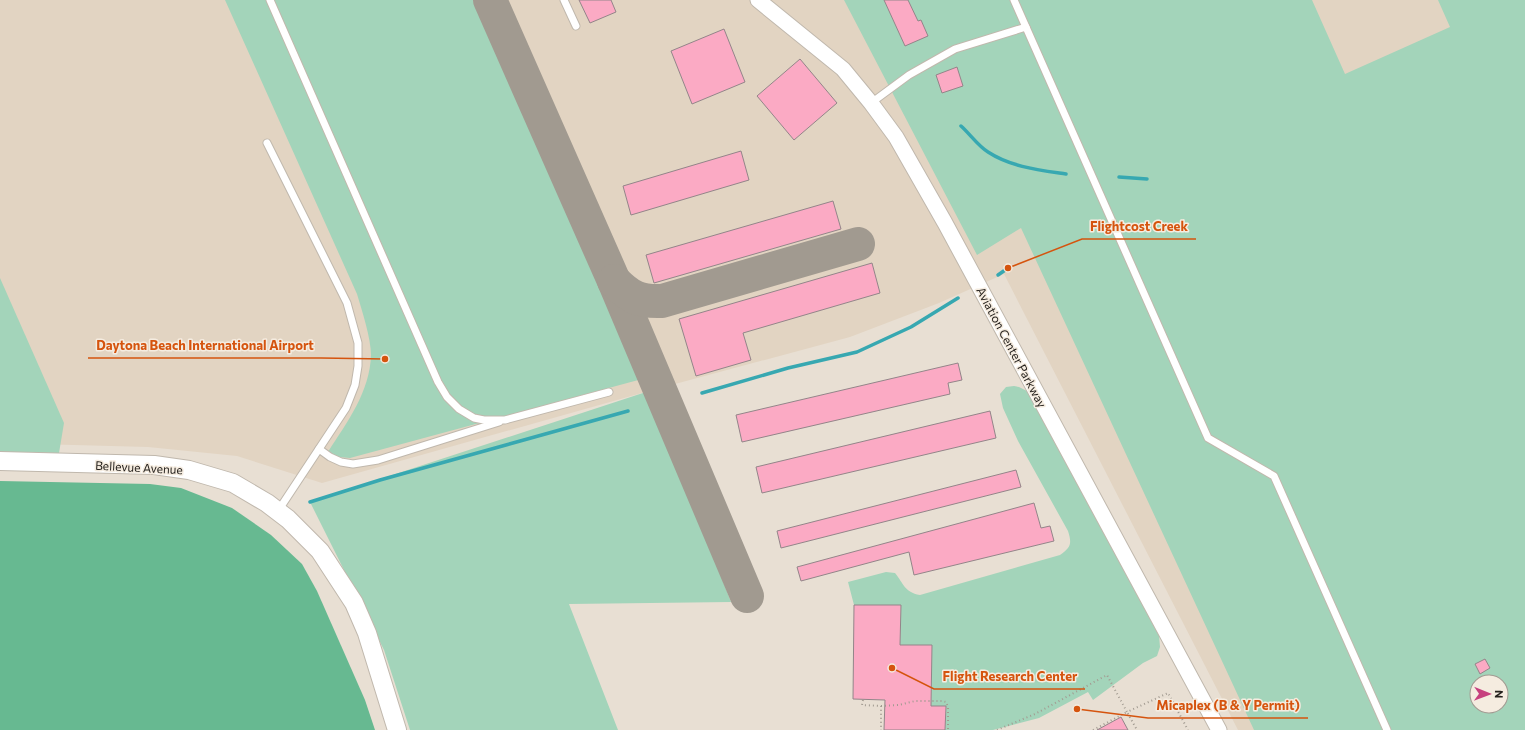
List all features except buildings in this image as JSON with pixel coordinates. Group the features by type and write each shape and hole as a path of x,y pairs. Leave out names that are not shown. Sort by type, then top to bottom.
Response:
{"street":[{"name":"Aviation Center Parkway","path":"758,0 843,70 871,103 896,137 945,223 1218,730"},
{"name":"Bellevue Avenue","path":"0,462 154,466 189,470 233,483 267,503 288,519 320,551 354,603 367,632 396,730"}],"lane":[{"path":"270,0 438,382 459,409 474,418 484,420 505,420"},
{"path":"564,0 576,26"},
{"path":"1014,0 1208,438 1274,476 1387,730"},
{"path":"871,103 909,75 955,49 1026,27"},
{"path":"267,143 347,303 358,343 358,366 355,385 346,408 278,511"},
{"path":"319,449 341,462 353,464 378,460 505,420 609,392"}],"path":[{"path":"997,730 1034,714 1107,675 1137,730"},
{"path":"1093,730 1168,693 1188,730"},
{"path":"862,700 862,705 881,706 899,705 914,701 946,702 948,707 948,730"},
{"path":"881,706 881,730"}],"shaded area":[{"path":"0,0 1525,0 1525,730 1238,730 1004,274 939,303 850,337 649,391 322,483 237,456 148,447 0,443"}],"green space":[{"path":"225,0 473,0 642,379 350,458 339,457 328,452 350,418 367,382 371,355 368,333 357,294"},
{"path":"844,0 1312,0 1345,74 1450,27 1438,0 1525,0 1525,730 1254,730 1021,228 977,255"},
{"path":"0,278 64,423 59,453 0,452"},
{"path":"1014,386 1027,391 1159,635 1160,647 1157,656 1143,663 1093,700 1088,692 1039,718 993,730 945,730 946,706 931,706 932,645 900,645 901,605 854,605 848,582 886,572 895,573 907,590 920,595 1060,555 1066,550 1070,545 1068,531 1018,441 1003,408 1000,394 1006,387"},
{"path":"649,391 731,602 569,604 618,730 410,730 384,650 310,502"},
{"path":"0,481 150,484 181,488 232,508 271,535 302,564 317,591 365,700 375,730 0,730"}],"waterway":[{"path":"961,126 981,147 997,157 1026,167 1066,174"},
{"path":"1119,177 1147,179"},
{"path":"998,275 1008,268"},
{"path":"702,393 788,368 857,352 911,327 958,298"},
{"path":"310,502 380,480 628,411"}],"taxiway":[{"path":"490,0 614,281 747,596"},
{"path":"614,281 630,295 647,301 662,301 858,244"}],"place":[{"name":"Flightcost Creek","path":"1008,268"},
{"name":"Daytona Beach International Airport","path":"385,359"},
{"name":"Flight Research Center","path":"892,668"},
{"name":"Micaplex (B & Y Permit)","path":"1077,709"}]}
